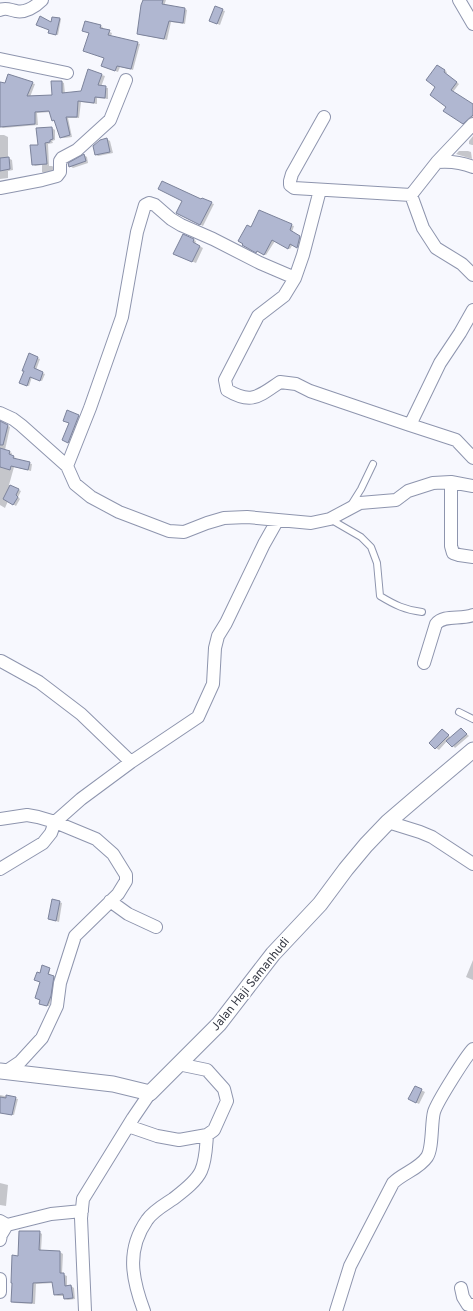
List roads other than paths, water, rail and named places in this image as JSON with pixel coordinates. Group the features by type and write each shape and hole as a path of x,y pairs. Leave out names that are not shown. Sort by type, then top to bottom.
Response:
{"street":[{"path":"0,10 3,8 16,11 25,11 42,0"},
{"path":"459,0 473,24"},
{"path":"0,59 67,73"},
{"path":"0,188 57,176 60,172 60,161 62,158 77,150 110,120 126,80"},
{"path":"324,117 290,181 290,185 294,188 411,195"},
{"path":"411,195 437,162 473,124"},
{"path":"437,162 448,161 466,164 473,167"},
{"path":"320,190 303,255 295,278 284,296 258,316 226,380 227,390 237,396 249,399 259,396 280,382 296,384 310,391 456,440 473,458"},
{"path":"411,195 423,228 436,248 473,272"},
{"path":"67,466 90,408 122,317 144,205 149,203 155,205 171,219 181,225 295,278"},
{"path":"410,425 440,363 473,310"},
{"path":"0,413 21,425 67,466 74,484 91,497 119,512 169,531 184,532 224,518 247,517 276,521 311,523 330,519 360,503 396,500 408,491 433,483 452,482 473,486"},
{"path":"452,482 451,546 453,553 473,557"},
{"path":"0,869 43,843 51,833 55,822 81,799 131,762 198,717 213,684 215,648 218,636 226,623 276,521"},
{"path":"424,663 436,624 439,620 468,617 473,615"},
{"path":"0,662 39,682 81,714 131,762"},
{"name":"Jalan Haji Samanhudi","path":"150,1093 219,1024 272,954 320,904 366,845 388,822 473,750"},
{"path":"0,817 26,815 55,822 96,840 113,854 126,875 126,881 118,894 75,936 60,983 57,1006 42,1038 20,1062 3,1072"},
{"path":"388,822 432,837 473,864"},
{"path":"110,901 128,914 156,927"},
{"path":"336,1311 350,1266 393,1183 420,1165 428,1156 434,1112 440,1099 473,1049"},
{"path":"128,1126 157,1136 179,1140 207,1135 216,1127 227,1101 224,1089 207,1070 178,1064"},
{"path":"3,1072 113,1084 150,1093 83,1199 84,1311"},
{"path":"144,1311 133,1274 133,1251 138,1236 147,1219 187,1188 201,1172 206,1154 207,1135"},
{"path":"0,1240 3,1223 51,1214 82,1211"},
{"path":"0,1278 0,1292"},
{"path":"461,1288 467,1307"}],"lane":[{"path":"349,508 361,489 373,464"},
{"path":"330,519 361,537 371,547 377,563 380,596 399,607 422,612"},
{"path":"460,712 473,719"}]}
